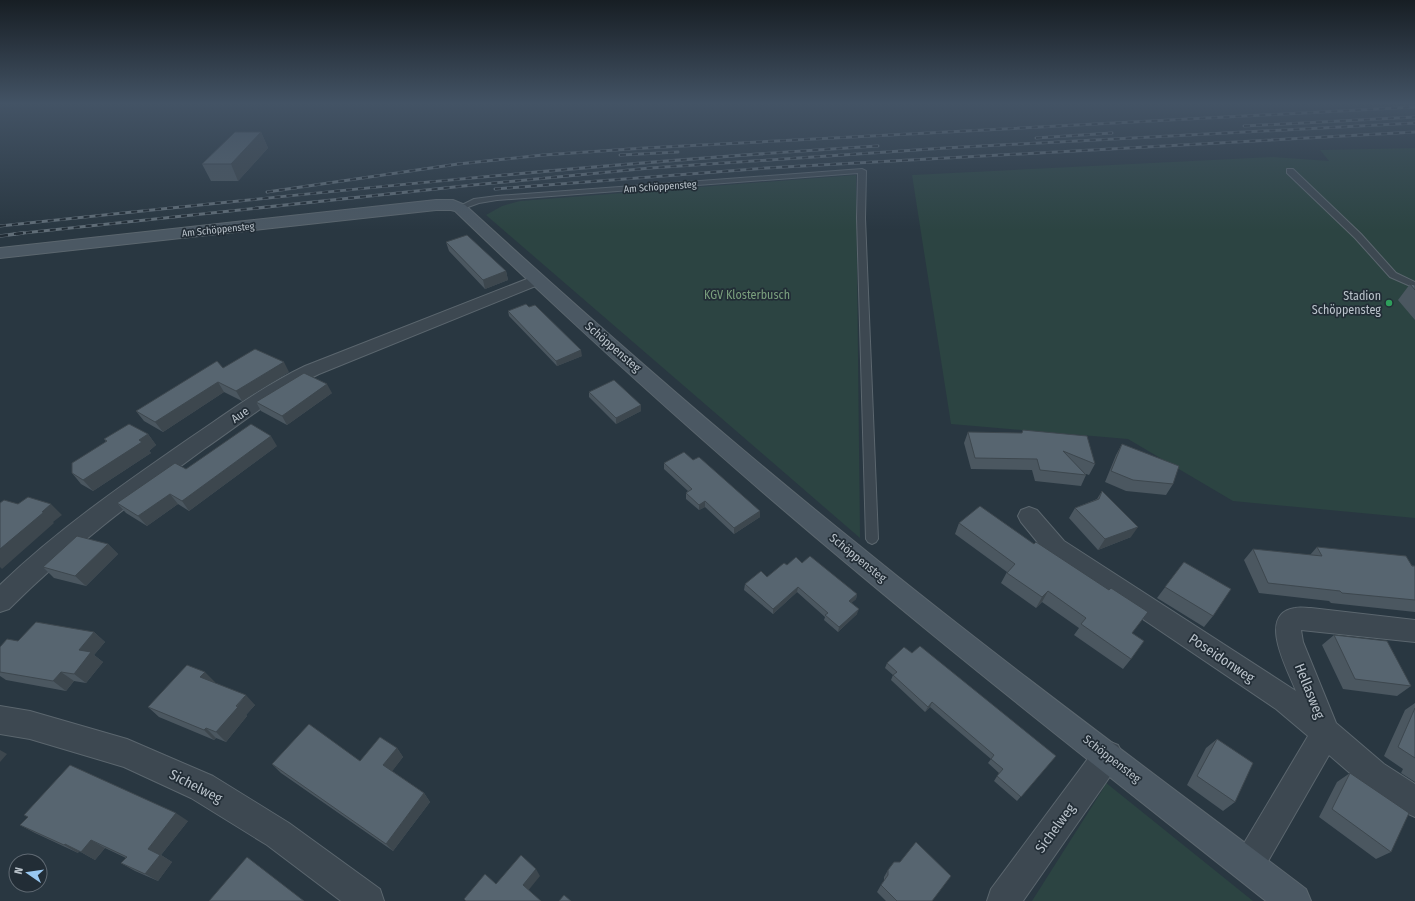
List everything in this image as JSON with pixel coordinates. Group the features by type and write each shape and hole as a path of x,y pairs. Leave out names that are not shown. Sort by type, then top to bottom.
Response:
{"street":[{"name":"Am Schöppensteg","path":"0,253 448,207"},
{"name":"Schöppensteg","path":"448,207 537,280 747,466 853,555 966,646 1294,901"},
{"name":"Aue","path":"0,601 54,550 94,518 291,380 312,370 537,280"},
{"name":"Poseidonweg","path":"1029,516 1056,548 1286,700 1374,774 1415,802"},
{"name":"Hellasweg","path":"1248,866 1326,733 1290,642 1287,629 1290,623 1295,619 1311,619 1415,631"},
{"name":"Sichelweg","path":"0,720 30,725 127,753 202,787 278,834 368,901"},
{"name":"Sichelweg","path":"1003,901 1108,755"}],"lane":[{"name":"Am Schöppensteg","path":"448,207 497,198 862,171 861,218 872,539"},
{"path":"1290,171 1358,236 1393,275 1415,285"}],"green space":[{"path":"1415,148 1415,518 1233,501 1128,439 951,424 912,175 1273,157 1329,161 1320,150"},
{"name":"KGV Klosterbusch","path":"856,175 860,538 486,215 502,206 520,201"},
{"path":"1105,782 1253,901 1032,901 1103,789"}],"building":[{"path":"221,146 248,146 231,164 202,164"},
{"path":"467,235 506,271 483,280 446,242"},
{"path":"1410,284 1415,285 1415,290"},
{"path":"526,304 529,307 535,305 581,350 556,361 508,311"},
{"path":"255,349 284,362 236,391 218,382 155,422 136,411 217,361 223,368"},
{"path":"304,373 327,384 282,416 256,402"},
{"path":"614,380 641,405 616,418 589,392"},
{"path":"129,424 148,434 139,440 142,442 83,480 72,473 72,463 107,441 104,439"},
{"path":"251,424 271,436 182,501 170,494 138,516 117,503 175,463 186,469"},
{"path":"1023,430 1087,436 1095,464 1063,451 1086,475 1040,470 1037,459 975,458 968,432 1022,433"},
{"path":"1122,444 1179,466 1173,484 1133,480 1111,471"},
{"path":"684,452 693,460 699,457 760,511 734,528 705,501 699,505 686,493 692,489 664,463"},
{"path":"1102,491 1138,527 1105,539 1075,508 1099,499"},
{"path":"28,497 51,504 42,512 44,512 0,549 0,503 4,500 18,504"},
{"path":"980,506 1034,544 1036,542 1109,590 1111,588 1148,612 1132,633 1144,641 1131,659 1081,624 1086,618 1048,591 1042,597 1007,573 1015,564 959,523"},
{"path":"77,536 108,544 75,576 43,567"},
{"path":"1317,547 1406,556 1412,566 1415,566 1415,600 1342,593 1340,591 1268,583 1253,549 1322,556"},
{"path":"810,556 857,594 849,601 859,609 839,627 825,615 828,613 798,587 773,609 745,584 761,571 767,577 784,563 787,565 796,557 802,563"},
{"path":"1184,562 1231,589 1213,616 1165,587"},
{"path":"36,622 94,632 79,650 91,652 74,674 61,672 53,681 0,672 0,647 7,639 18,641"},
{"path":"1334,635 1387,641 1411,686 1355,679"},
{"path":"920,646 1056,756 1021,797 997,776 1003,769 991,759 994,755 932,702 928,707 893,675 897,672 887,663 904,647 912,653"},
{"path":"187,665 205,672 200,677 246,695 236,706 238,707 216,732 206,728 204,730 148,707"},
{"path":"1415,708 1415,758 1398,747"},
{"path":"309,724 360,761 380,737 397,748 383,765 424,793 386,844 272,764"},
{"path":"1217,739 1253,763 1235,802 1197,776"},
{"path":"70,765 176,813 148,849 160,855 145,874 121,863 127,857 91,840 81,852 20,825 28,817 24,815"},
{"path":"1350,773 1409,813 1391,852 1332,809"},
{"path":"916,842 951,876 932,901 897,901 881,885 888,875 888,870 894,862 900,862"},
{"path":"521,855 536,869 523,885 541,901 466,901 464,899 485,874 496,884"},
{"path":"247,857 304,901 209,901"},
{"path":"564,895 571,901 559,901"}],"railway":[{"path":"267,192 458,164 543,155 682,146"},
{"path":"0,226 438,181 768,153 877,146"},
{"path":"21,233 473,185 650,168 982,146"},
{"path":"495,189 766,168 1162,146"},
{"path":"620,155 678,152"},
{"path":"0,236 21,233"},
{"path":"14,234 21,233"}],"place":[{"name":"Stadion Schöppensteg","path":"1389,303"}]}
